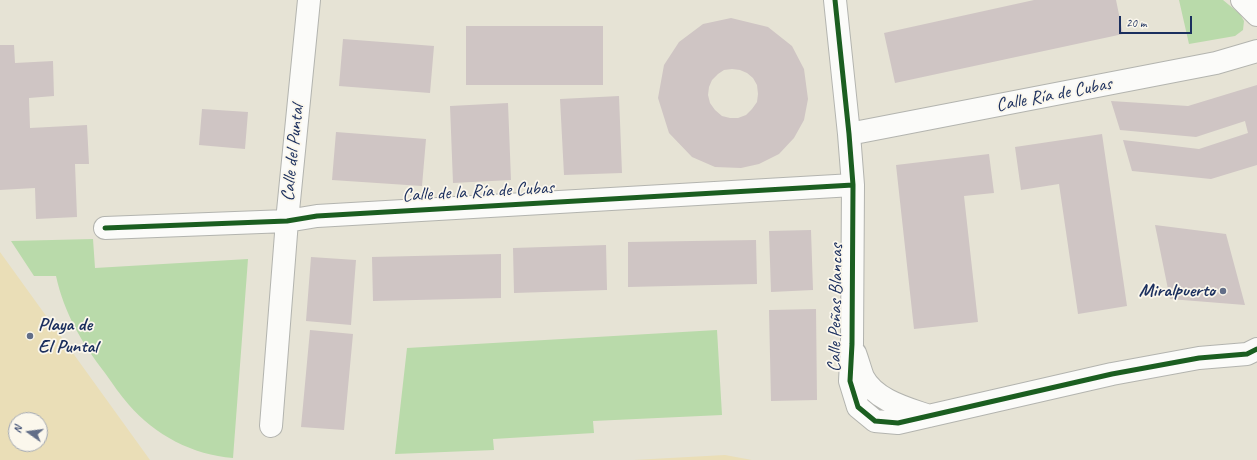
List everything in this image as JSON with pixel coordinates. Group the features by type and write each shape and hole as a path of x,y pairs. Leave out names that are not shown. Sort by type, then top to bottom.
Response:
{"street":[{"name":"Calle del Puntal","path":"271,426 287,221 309,0"},
{"name":"Calle Peñas Blancas","path":"835,0 853,184 852,344 850,380 858,407 875,421 898,423 1112,374 1199,358 1254,354"},
{"path":"1242,0 1257,15"},
{"name":"Calle Ría de Cubas","path":"849,134 1216,63 1257,51"},
{"name":"Calle de la Ría de Cubas","path":"105,228 287,221 317,216 853,184"}],"green space":[{"path":"1179,0 1223,0 1240,14 1244,21 1243,30 1235,36 1189,44"},
{"path":"93,239 95,268 248,259 233,458 204,453 189,448 163,434 139,416 129,405 81,339 64,303 56,276 34,276 11,241"},
{"path":"717,330 722,415 593,421 594,433 493,439 494,450 395,454 407,348"}],"sand":[{"name":"Playa de El Puntal","path":"0,252 150,460 0,460"},
{"path":"725,455 752,460 633,460"}],"building":[{"path":"1034,0 1116,0 1123,34 895,83 884,33"},
{"path":"731,18 768,27 792,46 804,69 808,99 804,120 794,138 779,154 759,164 741,168 715,167 692,157 669,133 658,98 664,65 679,42 703,24","holes":["724,70 740,70 753,78 757,85 757,102 746,115 738,118 722,116 710,103 708,95 709,87 712,80"]},
{"path":"466,26 603,26 603,85 466,85"},
{"path":"343,39 434,46 430,93 339,86"},
{"path":"0,45 14,45 15,63 53,61 54,96 29,98 30,128 87,125 89,164 75,164 77,217 36,219 35,188 0,190"},
{"path":"1257,85 1257,165 1211,179 1132,171 1123,140 1199,149 1248,133 1245,121 1196,137 1120,130 1111,101 1188,106"},
{"path":"619,96 622,173 564,175 560,99"},
{"path":"508,103 511,180 453,183 450,106"},
{"path":"202,109 248,112 245,149 199,145"},
{"path":"336,132 426,139 422,186 332,180"},
{"path":"1102,134 1127,306 1078,314 1059,184 1021,190 1015,147"},
{"path":"989,154 994,193 964,196 978,322 914,329 896,165"},
{"path":"1155,225 1226,234 1245,305 1170,299"},
{"path":"811,230 813,290 771,292 769,231"},
{"path":"756,240 757,284 628,287 628,242"},
{"path":"606,245 607,290 514,293 513,248"},
{"path":"501,254 501,298 373,301 372,257"},
{"path":"311,257 356,260 351,325 306,321"},
{"path":"816,309 817,400 771,401 769,310"},
{"path":"310,330 353,334 344,430 301,427"}],"cycle path":[{"path":"835,0 853,185 852,344 850,381 858,407 875,421 898,423 1112,374 1199,358 1247,354 1257,349"},
{"path":"105,228 287,221 317,216 853,185"}],"place":[{"name":"Miralpuerto","path":"1223,291"},
{"name":"Playa de El Puntal","path":"30,336"}]}
